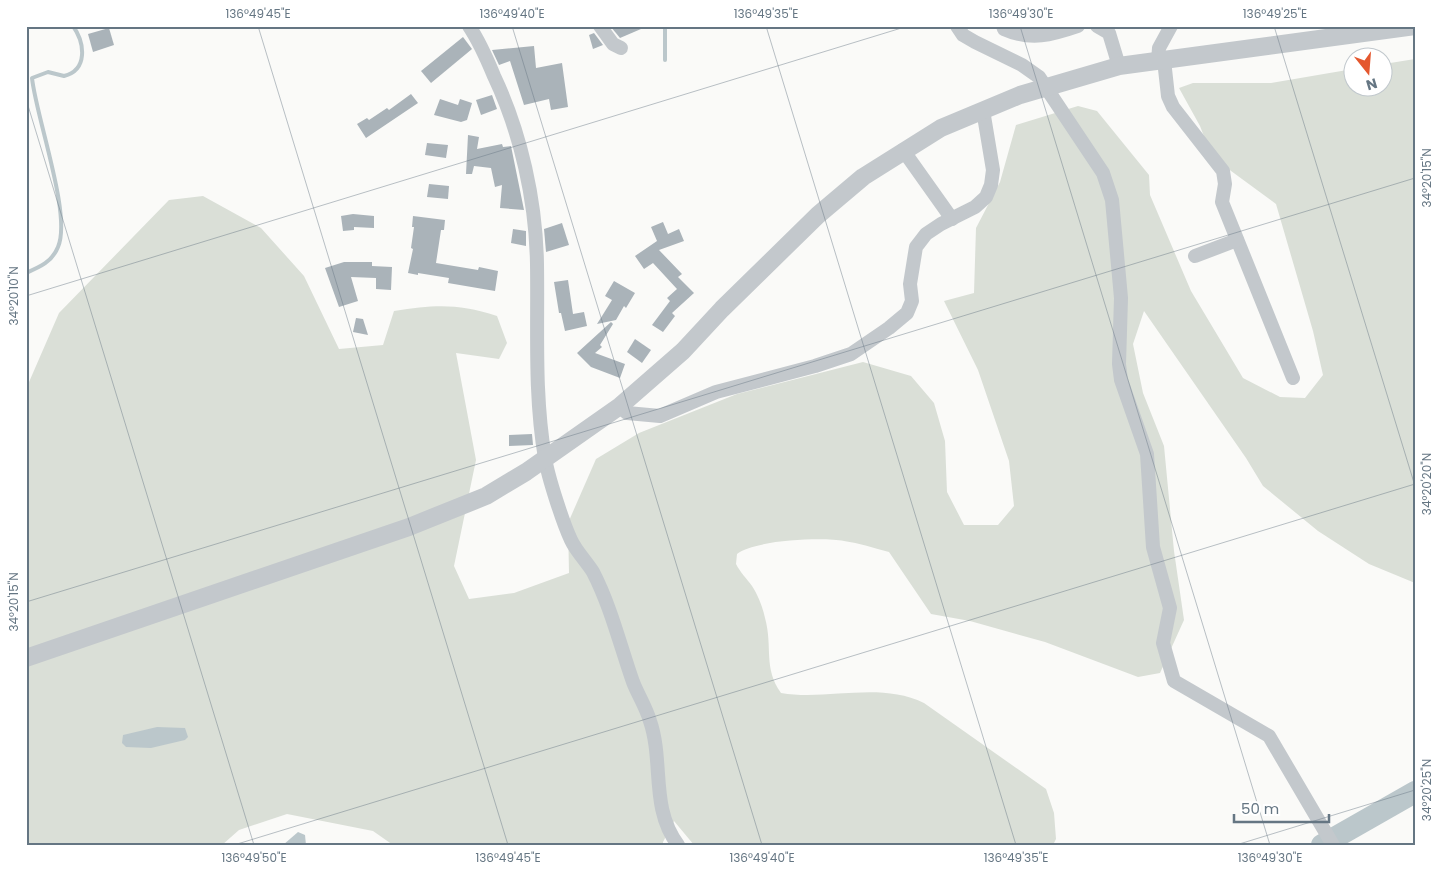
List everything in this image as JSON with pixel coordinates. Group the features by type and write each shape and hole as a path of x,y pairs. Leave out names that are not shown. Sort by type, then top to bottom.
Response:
{"street":[{"path":"468,26 503,94 516,135 527,184 537,264 538,365 545,459 571,541 592,572 609,608 634,685 645,706 656,744 658,794 662,811 669,833 678,845"},
{"path":"600,26 613,44 621,48"},
{"path":"957,26 964,35 975,42 1022,65 1039,77 1103,173 1112,200 1121,298 1119,364 1121,380 1147,454 1153,546 1170,608 1163,644 1174,681 1269,736 1333,845"},
{"path":"1003,26 1004,29 1015,34 1029,37 1048,36 1078,26"},
{"path":"1098,26 1108,33 1119,66"},
{"path":"1171,26 1159,48 1168,96 1173,107 1223,170 1225,184 1222,202 1294,378"},
{"path":"26,658 409,527 486,496 545,459 619,406 683,351 722,309 818,215 863,177 941,128 983,110 1047,87 1119,66 1415,26"},
{"path":"619,406 627,413 660,416 716,392 815,366 851,354 907,313 912,301 910,284 916,247 926,234 975,208 986,196 991,185 993,170 983,110"},
{"path":"904,150 952,219"},
{"path":"1195,256 1237,240"}],"shaded area":[{"path":"1415,59 1415,583 1369,564 1318,531 1263,486 1246,458 1144,311 1133,344 1143,393 1164,446 1174,551 1184,620 1160,673 1138,677 1045,642 970,621 931,614 889,552 850,542 820,539 773,543 746,549 737,554 736,564 754,590 763,610 767,629 770,666 775,684 781,693 816,695 889,693 924,703 1046,789 1054,813 1056,839 1053,845 694,845 674,821 663,845 393,845 373,831 287,814 239,830 222,845 26,845 26,389 59,313 169,200 203,196 261,228 304,276 339,349 383,345 394,311 446,306 470,309 497,316 507,343 499,359 456,353 476,460 454,566 469,599 514,593 569,573 568,523 596,459 639,433 737,394 863,362 911,376 934,403 945,441 947,492 964,525 998,525 1014,506 1009,461 978,370 944,301 974,293 976,228 1000,182 1016,125 1078,106 1097,111 1149,175 1150,195 1191,291 1243,378 1280,397 1305,398 1323,375 1313,331 1276,204 1212,157 1200,126 1179,88 1193,83 1271,83 1344,71 1344,98 1394,98 1394,62"},
{"path":"157,727 185,728 188,737 185,740 151,748 126,747 122,743 123,735"},
{"path":"298,832 305,835 306,845 283,845"}],"building":[{"path":"612,26 648,26 620,38 611,27"},
{"path":"109,28 114,45 93,52 88,34"},
{"path":"594,33 603,45 593,49 589,35"},
{"path":"463,37 472,49 431,83 421,71"},
{"path":"534,46 536,68 562,63 568,107 551,110 549,99 524,105 510,61 499,65 492,50"},
{"path":"411,94 418,103 366,138 357,124 367,118 369,120 387,108 389,110"},
{"path":"492,95 497,109 481,115 476,100"},
{"path":"440,99 458,105 460,99 472,103 467,120 461,122 434,115"},
{"path":"468,135 479,137 477,149 502,144 503,147 511,146 524,210 500,208 502,185 495,187 491,168 474,166 472,174 466,174"},
{"path":"427,143 448,145 446,158 425,155"},
{"path":"429,184 449,186 448,199 427,197"},
{"path":"353,214 374,216 374,228 354,227 354,230 343,231 341,216"},
{"path":"413,216 445,220 444,230 441,230 436,263 478,270 479,267 498,271 495,291 448,283 449,278 408,273 413,249 411,248 414,227 412,227"},
{"path":"663,222 668,234 679,229 684,241 659,250 682,274 678,277 694,293 672,313 675,316 663,332 652,325 670,301 667,298 677,289 653,263 644,269 635,256 657,241 651,227"},
{"path":"562,223 569,245 546,252 544,229"},
{"path":"513,229 526,231 526,246 511,243"},
{"path":"344,262 372,262 372,266 392,267 391,290 376,289 376,278 351,277 358,301 339,307 325,268"},
{"path":"568,280 573,314 584,312 587,326 565,331 561,313 559,313 554,282"},
{"path":"614,281 635,293 626,308 624,306 616,320 597,324 612,300 605,296"},
{"path":"356,318 363,319 368,335 353,332"},
{"path":"611,322 613,324 600,345 602,347 595,353 625,364 620,378 591,367 577,353"},
{"path":"635,339 651,350 642,363 627,352"},
{"path":"532,434 533,445 509,446 509,435"}],"waterway":[{"path":"26,273 41,266 52,257 58,247 61,232 57,190 32,78 48,72 64,76 72,73 77,68 81,62 82,48 73,26"},
{"path":"665,26 665,60"},
{"path":"1322,845 1415,792"}]}
